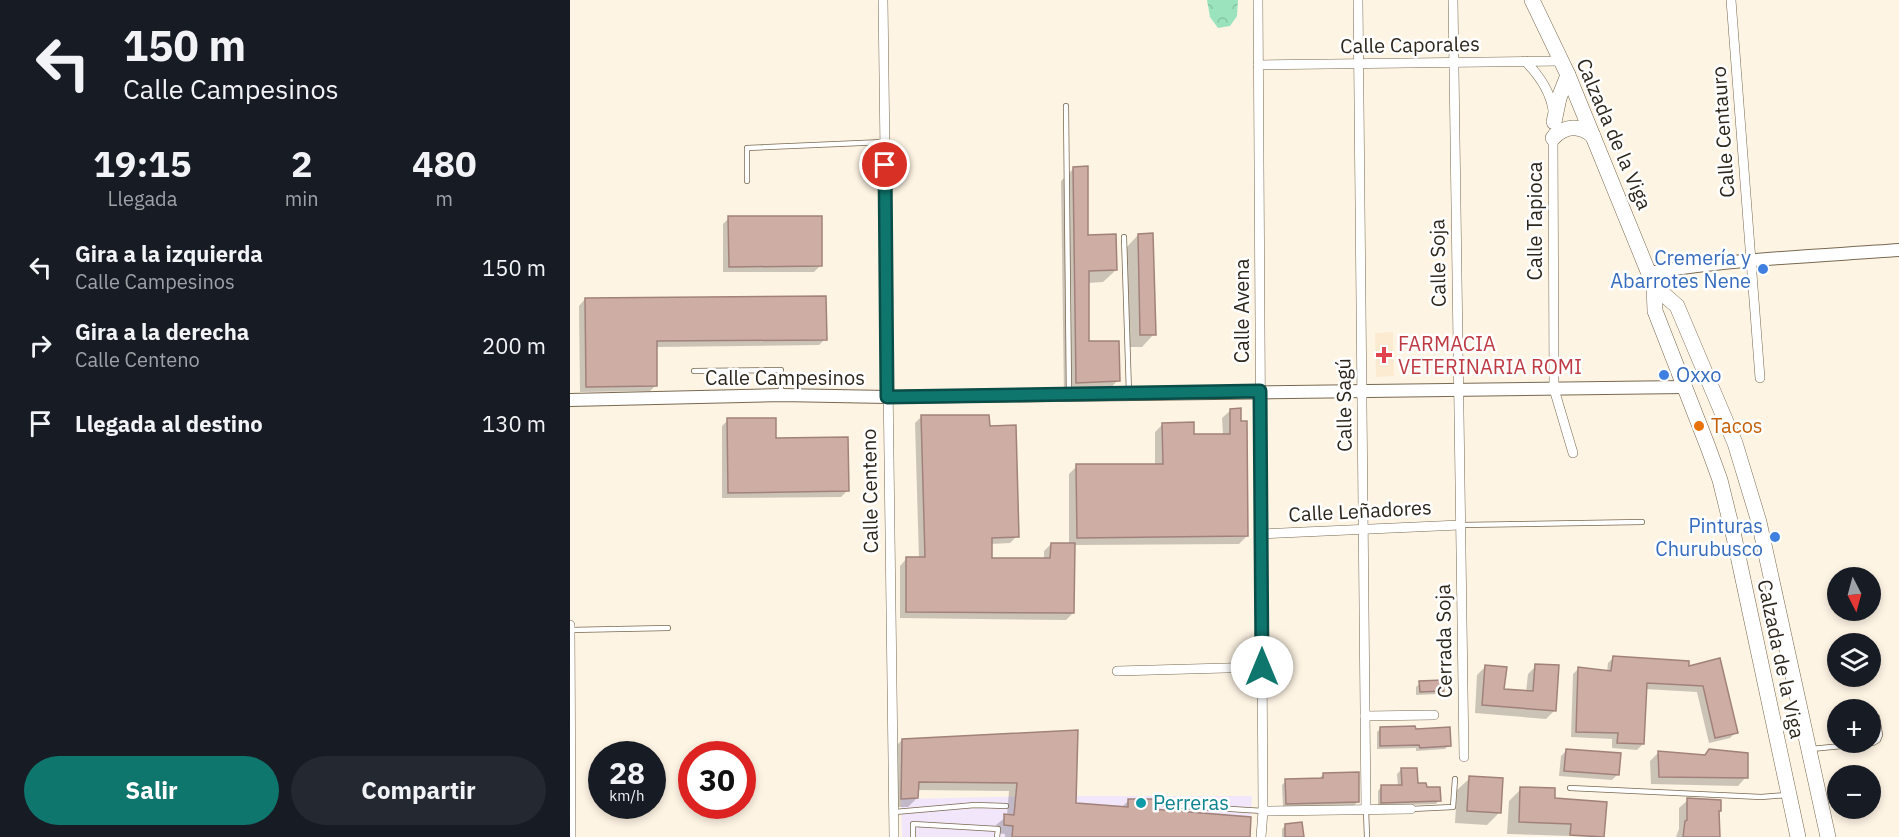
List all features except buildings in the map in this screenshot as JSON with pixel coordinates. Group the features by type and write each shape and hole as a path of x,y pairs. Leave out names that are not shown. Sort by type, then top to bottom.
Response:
{"main road":[{"name":"Calzada de la Viga","path":"1532,0 1565,68 1652,279 1655,311 1723,492 1798,837"},
{"path":"1554,122 1565,68"},
{"path":"1553,138 1560,131 1570,128 1583,129 1593,136"},
{"name":"Calzada de la Viga","path":"1652,279 1677,306 1716,395 1749,483 1828,837"}],"street":[{"name":"Calle Centeno","path":"882,0 894,837"},
{"name":"Calle Avena","path":"1258,0 1263,811 1261,837"},
{"name":"Calle Sagú","path":"1358,0 1366,810"},
{"name":"Calle Soja","path":"1453,0 1460,525"},
{"name":"Calle Centauro","path":"1731,0 1760,378"},
{"name":"Calle Caporales","path":"1258,65 1525,61 1565,68"},
{"name":"Calle Tapioca","path":"1525,61 1546,87 1552,104 1554,122 1554,389 1573,453"},
{"path":"1652,279 1751,261 1899,250"},
{"name":"Calle Campesinos","path":"570,400 781,395 887,397 1685,387"},
{"name":"Calle Leñadores","path":"1262,534 1460,525"},
{"name":"Cerrada Soja","path":"1460,525 1464,757"},
{"path":"570,627 571,837"},
{"path":"1117,671 1262,667"},
{"path":"1365,716 1434,714"},
{"path":"1263,811 1411,809"}],"lane":[{"path":"1066,106 1069,394"},
{"path":"747,181 747,148 884,142"},
{"path":"1124,237 1129,393"},
{"path":"694,371 781,370 781,395"},
{"path":"1460,525 1642,522"},
{"path":"570,627 668,628"},
{"path":"1809,749 1827,747"},
{"path":"1411,809 1453,807 1455,779"},
{"path":"1570,788 1761,797 1789,794"},
{"path":"1166,805 1263,811"},
{"path":"893,812 1006,806"},
{"path":"1366,810 1367,837"},
{"path":"913,837 913,824 998,829 998,837"}],"shaded area":[{"name":"FARMACIA VETERINARIA ROMI","path":"1393,332 1394,376 1376,377 1375,333"},
{"path":"1252,796 1250,837 902,837 901,799"}],"green space":[{"path":"1207,0 1238,0 1237,16 1230,26 1218,28 1210,17"}],"place":[{"name":"Cremería y Abarrotes Nene","path":"1763,269"},
{"name":"FARMACIA VETERINARIA ROMI","path":"1384,355"},
{"name":"Oxxo","path":"1664,375"},
{"name":"Tacos","path":"1699,426"},
{"name":"Pinturas Churubusco","path":"1775,537"},
{"name":"Perreras","path":"1141,803"}],"route":[{"path":"885,165 887,397 1260,391 1262,667"}]}
